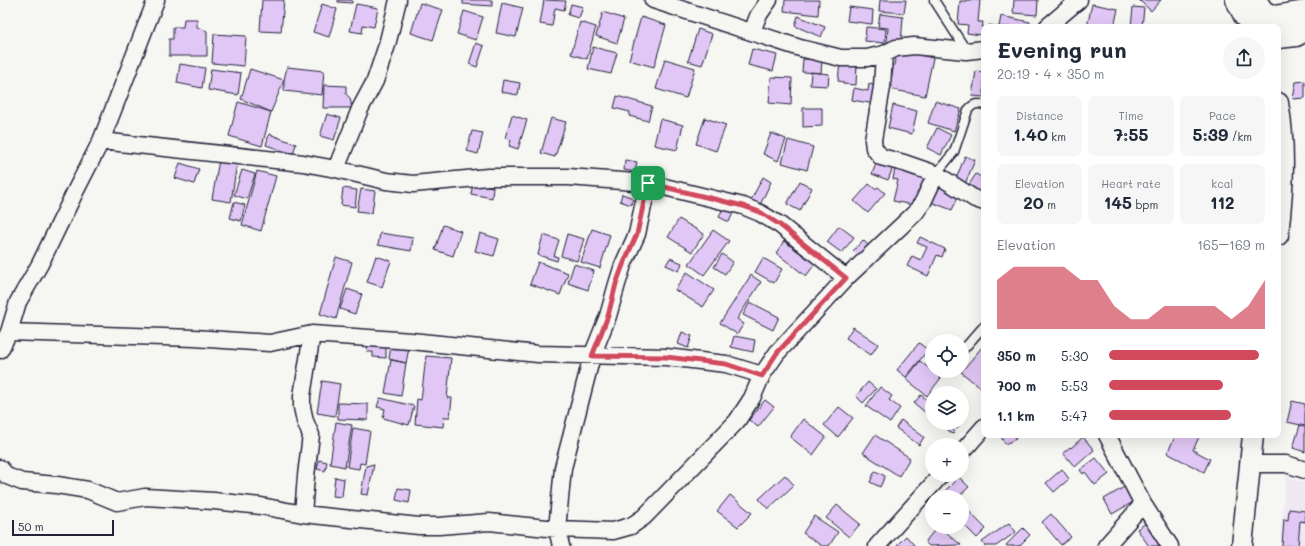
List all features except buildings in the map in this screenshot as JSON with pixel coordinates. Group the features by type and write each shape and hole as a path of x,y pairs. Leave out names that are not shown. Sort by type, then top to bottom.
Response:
{"main road":[{"path":"1237,0 1245,16 1252,24"},
{"path":"1255,0 1263,12 1274,17 1305,12"},
{"path":"1281,37 1296,35 1305,30"}],"street":[{"path":"0,350 9,332 18,302 40,264 102,141 156,0"},
{"path":"336,169 360,109 375,81 387,45 398,0"},
{"path":"653,0 800,48 841,58 867,58 884,54 896,48 914,46 966,51 981,49"},
{"path":"752,32 762,10 769,0"},
{"path":"1051,24 1079,0"},
{"path":"884,54 882,87 873,140 874,148 881,157 936,174 975,199 981,201"},
{"path":"102,141 303,163 386,181 413,184 488,177 560,177 648,183 743,206 760,212 780,225 846,278"},
{"path":"0,468 7,476 22,482 57,485 88,490 117,502 145,497 181,499 261,506 303,514 419,526 489,522 557,529 613,531 631,526 644,517 737,421 752,398 762,376 777,353 846,278 915,213 923,202 936,174"},
{"path":"561,546 557,529 563,468 592,356 608,316 616,284 623,265 637,234 648,183"},
{"path":"9,332 194,338 270,343 312,334 411,341 538,354 666,357 726,364 762,376"},
{"path":"303,514 311,435 305,421 302,407 302,396 312,334"},
{"path":"969,444 981,430"},
{"path":"1109,438 1143,504 1170,546"},
{"path":"1242,546 1253,438"},
{"path":"1250,464 1286,464 1305,470"},
{"path":"877,546 935,482"},
{"path":"1106,546 1143,504"}],"lane":[{"path":"934,0 966,51"},
{"path":"936,174 954,152 968,110 976,103 981,104"},
{"path":"969,343 981,329"}],"shaded area":[{"path":"1286,476 1305,483 1305,546 1280,546"}],"route":[{"path":"648,183 743,206 760,212 780,225 846,278 777,353 762,376 726,364 666,357 592,356 608,316 616,284 623,265 637,234 648,183"}]}
